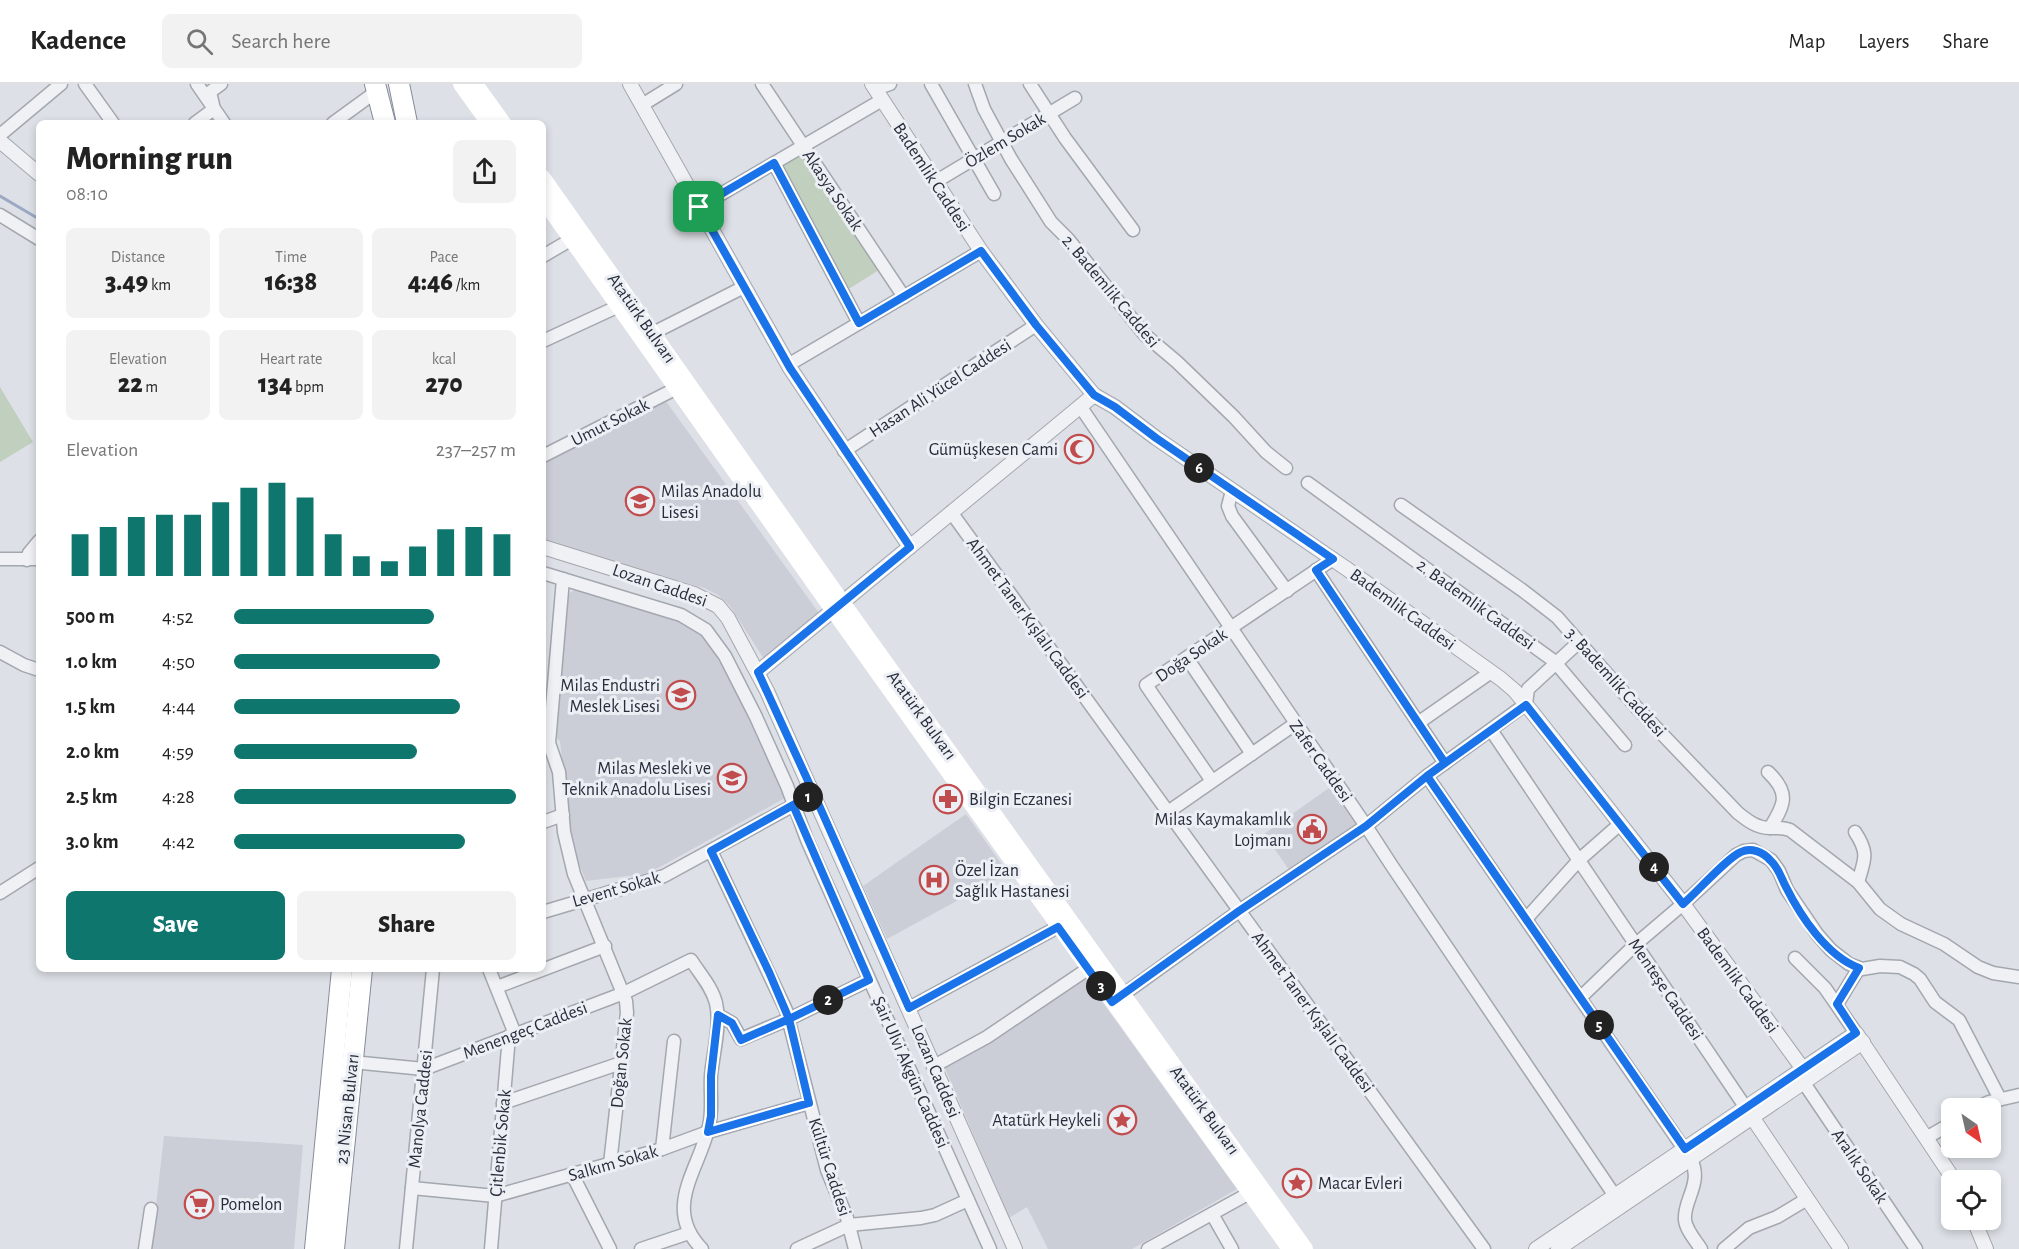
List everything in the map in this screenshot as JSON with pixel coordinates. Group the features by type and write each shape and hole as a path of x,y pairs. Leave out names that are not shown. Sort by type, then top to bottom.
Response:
{"highway":[{"path":"399,84 406,120"},
{"path":"376,88 384,120"},
{"path":"315,1249 342,972"},
{"name":"23 Nisan Bulvarı","path":"334,1249 362,972"}],"main road":[{"path":"460,84 487,120"},
{"path":"475,84 501,120"},
{"name":"Atatürk Bulvarı","path":"546,182 653,333 1058,927 1093,965"},
{"name":"Atatürk Bulvarı","path":"546,203 676,388 837,606 1255,1190 1305,1249"},
{"name":"Atatürk Bulvarı","path":"1255,1190 1290,1249"}],"street":[{"path":"0,135 61,84"},
{"path":"85,84 111,120"},
{"path":"197,84 222,120"},
{"path":"214,109 210,92 220,84"},
{"path":"630,84 788,365 910,547"},
{"path":"642,105 676,84"},
{"name":"Akasya Sokak","path":"762,84 904,297"},
{"path":"699,207 803,146 876,91 890,84"},
{"path":"931,84 994,194"},
{"name":"2. Bademlik Caddesi","path":"975,84 984,109 1001,142 1042,209 1135,324 1234,417 1266,452 1286,468"},
{"path":"1030,84 1065,138 1132,230"},
{"path":"337,120 376,88"},
{"name":"Bademlik Caddesi","path":"876,91 981,251 1036,325 1094,395 1115,407 1232,491 1333,559 1510,686 1683,904 1803,1076"},
{"name":"Özlem Sokak","path":"935,182 1075,98"},
{"path":"199,120 214,109"},
{"path":"0,141 36,171"},
{"name":"Akasya Sokak","path":"774,163 859,323"},
{"path":"0,215 36,237"},
{"path":"546,254 572,239"},
{"path":"788,365 981,251"},
{"path":"653,333 744,287"},
{"path":"546,340 619,306"},
{"name":"Hasan Ali Yücel Caddesi","path":"844,451 1036,325"},
{"name":"Umut Sokak","path":"546,454 676,388"},
{"path":"758,672 1094,395"},
{"name":"Zafer Caddesi","path":"1080,406 1619,1201"},
{"name":"2. Bademlik Caddesi","path":"1308,483 1556,663 1576,690 1625,745"},
{"path":"1232,491 1228,506 1232,516 1287,591"},
{"name":"3. Bademlik Caddesi","path":"1401,505 1557,617 1638,709 1738,813 1753,824 1770,828 1783,827 1790,830 1858,882 1880,909 1901,924 1944,944 1978,968 2019,977"},
{"name":"Ahmet Taner Kışlalı Caddesi","path":"951,512 1484,1249"},
{"path":"33,560 29,553 36,545"},
{"name":"Lozan Caddesi","path":"546,548 694,594 712,602 728,618 758,672 814,794 1015,1249"},
{"path":"0,559 33,560"},
{"name":"Doğa Sokak","path":"1212,781 1146,685 1333,559"},
{"path":"1316,570 1445,763"},
{"name":"Şair Ulvi Akgün Caddesi","path":"546,574 681,615 706,630 725,656 753,710 787,786 793,805 869,980 990,1249"},
{"path":"546,740 563,579"},
{"path":"1117,999 1239,911 1366,826 1427,776 1526,705 1528,689 1579,642"},
{"path":"0,652 36,669"},
{"path":"1187,658 1252,754"},
{"path":"1418,723 1491,672"},
{"path":"1168,812 1295,724"},
{"name":"Menteşe Caddesi","path":"1491,730 1841,1249"},
{"name":"Doğan Sokak","path":"546,740 559,772 570,860 624,993 627,1012 610,1164"},
{"path":"1768,772 1782,788 1784,796 1778,815 1770,828"},
{"path":"1427,776 1688,1154 1695,1176 1685,1219 1688,1229 1701,1249"},
{"name":"Levent Sokak","path":"546,911 584,898 655,880 814,794"},
{"path":"546,821 563,815"},
{"path":"1526,919 1579,860 1620,824"},
{"path":"1855,832 1866,854 1858,882"},
{"path":"1580,998 1732,858 1744,850 1753,850 1771,860 1779,871 1787,890 1817,934 1840,957 1859,968 1900,967 1920,979 1935,1002 1959,1020 1999,1098"},
{"name":"Kültür Caddesi","path":"711,851 789,1019 830,1179 849,1225 855,1249"},
{"path":"0,894 36,870"},
{"path":"909,1008 1058,927"},
{"path":"546,968 605,946"},
{"path":"1795,958 1826,988 1947,1170"},
{"name":"Menengeç Caddesi","path":"352,1062 424,1069 624,993 691,960 712,991 718,1015"},
{"path":"934,1066 987,1037 1093,965"},
{"path":"1837,1004 1859,968"},
{"name":"Manolya Caddesi","path":"405,1249 433,972"},
{"path":"490,972 512,1035"},
{"path":"496,987 536,972"},
{"path":"702,1249 689,1233 684,1218 685,1193 708,1132 711,1116 711,1076 718,1015 732,1023 741,1040 869,980"},
{"name":"Çitlenbik Sokak","path":"491,1249 503,1103 512,1035"},
{"path":"1536,1249 1619,1201 1860,1038"},
{"path":"662,1149 674,1041"},
{"path":"503,1103 621,1063"},
{"name":"Aralık Sokak","path":"1803,1076 1917,1249"},
{"path":"2001,1100 2019,1095"},
{"name":"Salkım Sokak","path":"412,1188 495,1196 662,1149 708,1132 809,1103"},
{"path":"1926,1138 1941,1129"},
{"path":"572,1174 610,1249"},
{"path":"1148,1249 1255,1190"},
{"path":"1724,1249 1749,1228 1777,1217 1807,1199"},
{"path":"797,1249 849,1225 921,1218 935,1215 968,1200"},
{"path":"1561,1248 1619,1201"},
{"path":"145,1249 151,1209"},
{"path":"1212,1214 1232,1249"},
{"path":"1978,1230 1986,1249"},
{"path":"641,1249 689,1233"}],"shaded area":[{"name":"Milas Anadolu Lisesi","path":"665,400 819,613 764,659 730,606 718,595 704,588 546,541 546,460"},
{"path":"576,589 673,618 700,631 724,664 778,778 785,798 644,874 586,881 571,843 560,741 554,735 565,596"},
{"name":"Milas Kaymakamlık Lojmanı","path":"1333,785 1361,825 1292,874 1264,834"},
{"name":"Özel İzan Sağlık Hastanesi","path":"966,814 1008,873 887,939 863,886"},
{"path":"1085,978 1237,1189 1132,1249 1048,1249 1027,1207 1009,1218 944,1066"},
{"path":"164,1136 303,1145 294,1249 151,1249"}],"green space":[{"path":"800,154 879,270 847,290 781,165"},
{"path":"0,387 33,442 0,462"}],"waterway":[{"path":"0,196 36,217"}],"place":[{"name":"Gümüşkesen Cami","path":"1079,449"},
{"name":"Milas Anadolu Lisesi","path":"640,501"},
{"name":"Milas Endustri Meslek Lisesi","path":"681,695"},
{"name":"Milas Mesleki ve Teknik Anadolu Lisesi","path":"732,778"},
{"name":"Bilgin Eczanesi","path":"948,799"},
{"name":"Milas Kaymakamlık Lojmanı","path":"1312,829"},
{"name":"Özel İzan Sağlık Hastanesi","path":"934,880"},
{"name":"Atatürk Heykeli","path":"1122,1120"},
{"name":"Macar Evleri","path":"1297,1183"},
{"name":"Pomelon","path":"199,1204"}],"route":[{"path":"699,207 774,163 859,323 981,251 1036,325 1094,395 1115,407 1262,512 1333,559 1316,570 1445,763 1427,776 1685,1149 1856,1033 1837,1004 1859,968 1849,964 1824,943 1787,890 1779,871 1771,860 1753,850 1740,852 1683,904 1526,705 1427,776 1366,826 1239,911 1112,1002 1058,927 909,1008 814,794 793,805 869,980 789,1019 809,1103 708,1132 718,1015 732,1023 741,1040 789,1019 711,851 793,805 802,800 814,794 758,672 910,547 790,368 699,207"}]}
